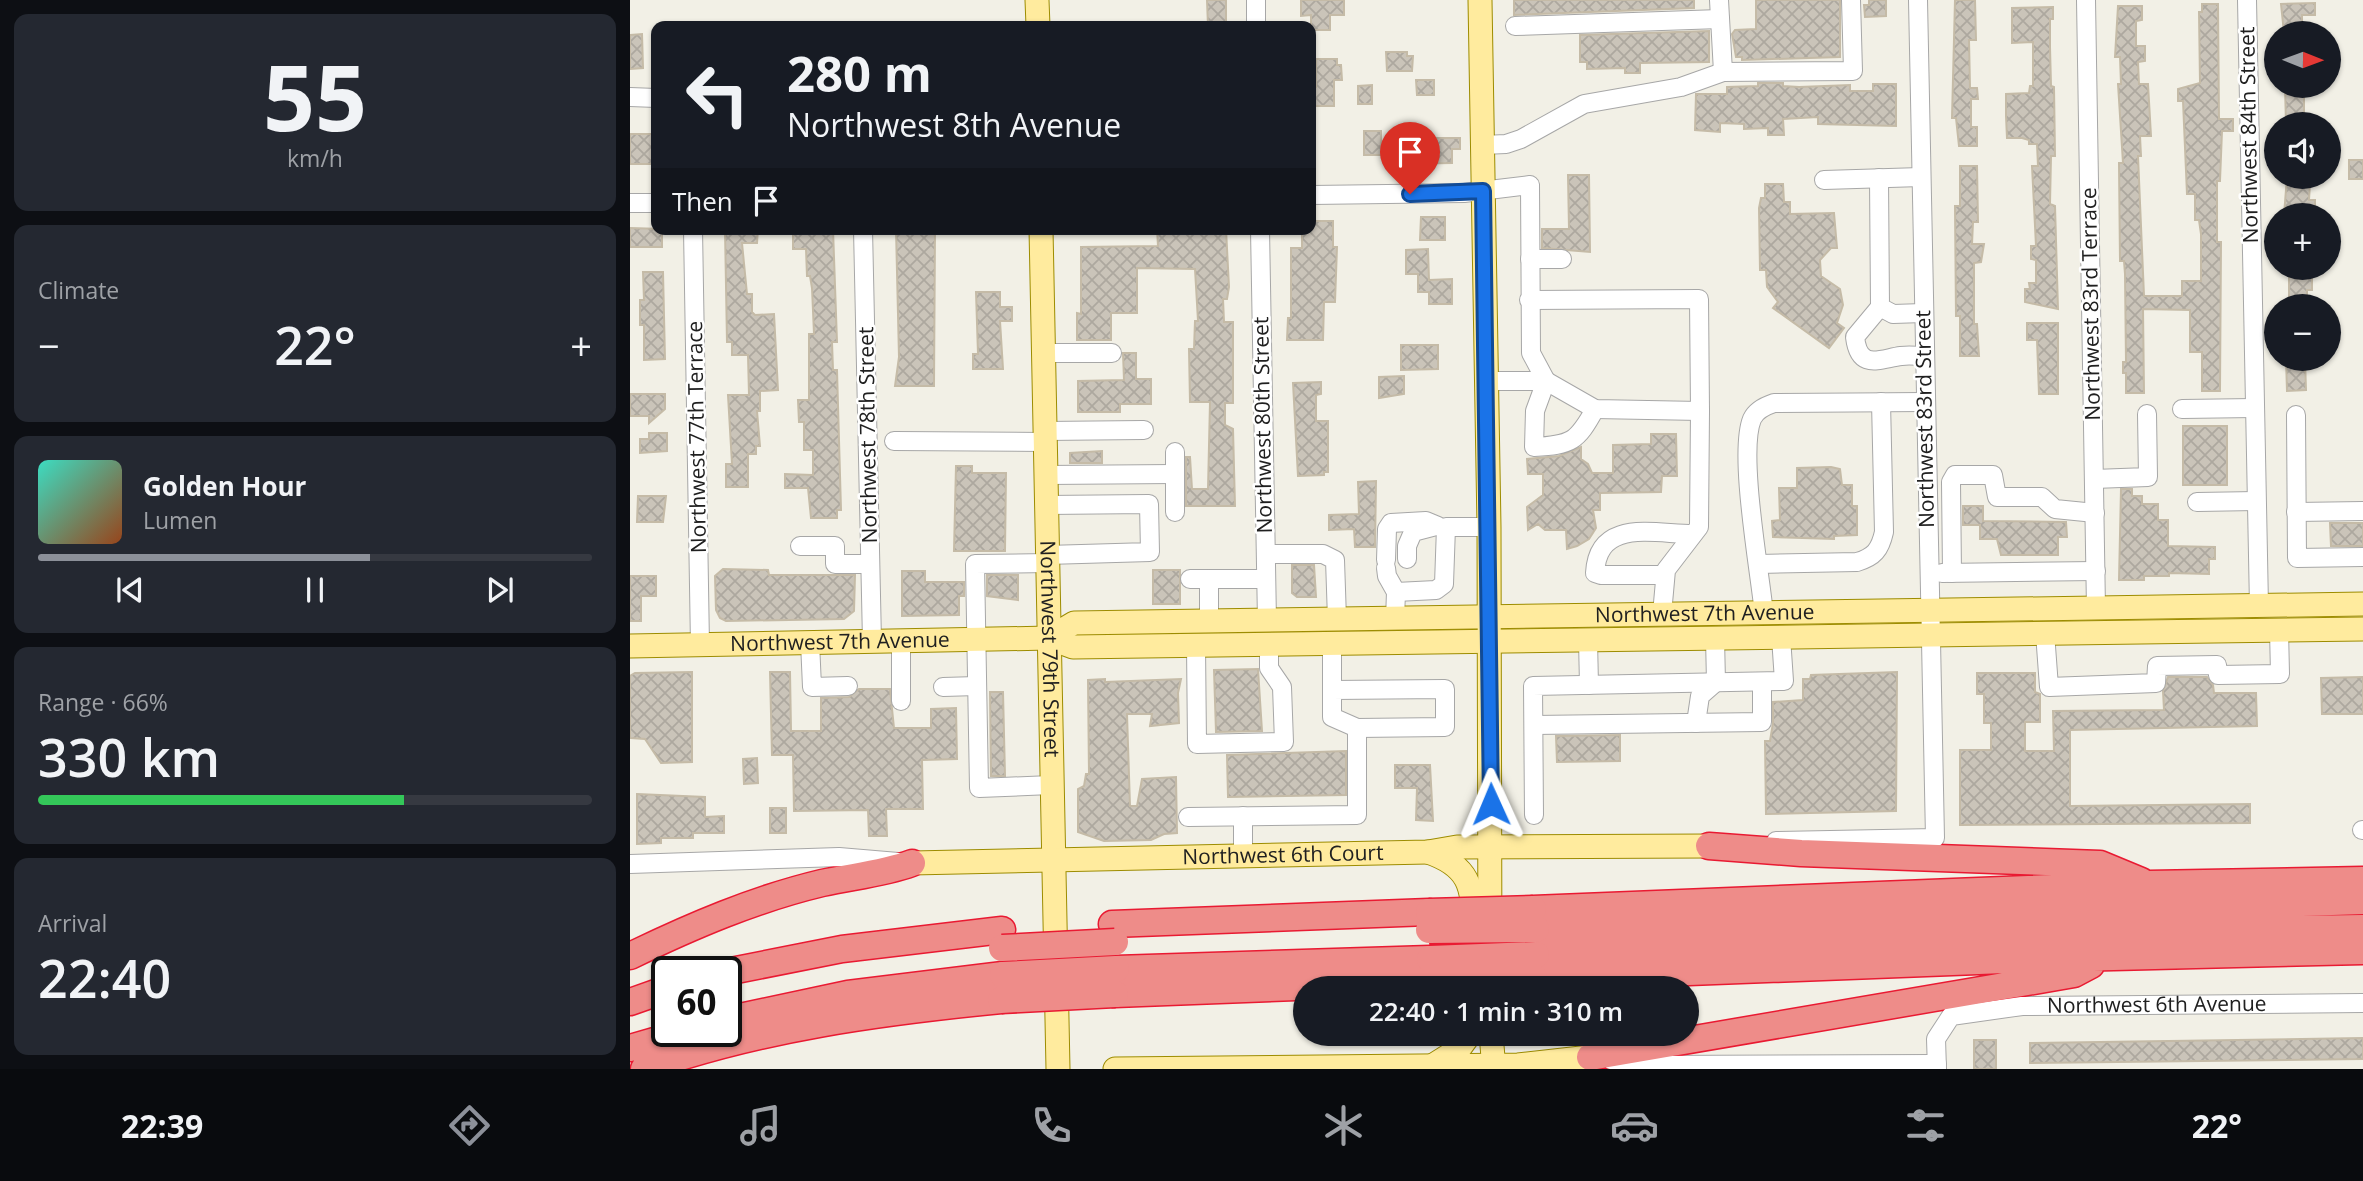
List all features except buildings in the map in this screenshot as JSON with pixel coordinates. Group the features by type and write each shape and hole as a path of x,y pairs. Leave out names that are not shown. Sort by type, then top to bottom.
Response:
{"highway":[{"path":"1709,846 1801,853 2100,864 2149,884"},
{"path":"630,956 755,902 824,883 886,873 912,863"},
{"path":"742,1017 848,994 1430,970 1535,943 2149,884 2363,880"},
{"path":"1535,943 2363,901"},
{"path":"742,969 842,949 1114,933 1429,921 1535,943 2109,957 2363,951"},
{"path":"1535,943 2363,928"},
{"path":"742,987 869,961 1002,939"},
{"path":"1590,1057 2074,974 2109,957"},
{"path":"644,1069 756,1037 1002,987"},
{"path":"630,1002 651,995"},
{"path":"630,1019 651,1012"},
{"path":"630,1048 651,1042"}],"main road":[{"path":"1037,0 1038,21"},
{"path":"1480,0 1489,527 1490,976"},
{"name":"Northwest 79th Street","path":"1041,235 1058,1069"},
{"name":"Northwest 7th Avenue","path":"1049,638 1074,623 2363,604"},
{"path":"2235,631 2248,624 2259,606"},
{"name":"Northwest 7th Avenue","path":"630,646 1049,638 1073,647 1196,646 2363,629"},
{"name":"Northwest 6th Court","path":"912,863 1429,852 1490,847 1709,846"},
{"path":"1429,852 1459,868 1469,885 1473,908 1475,976"},
{"path":"1432,1066 1461,1046"},
{"path":"1492,1046 1494,1067"},
{"path":"1115,1069 1494,1067 1590,1057"}],"street":[{"path":"1256,0 1256,21"},
{"path":"1719,0 1723,72"},
{"path":"1483,145 1506,144 1521,139 1584,104 1681,87 1723,72 1853,71 1852,0"},
{"name":"Northwest 83rd Street","path":"1918,0 1935,838"},
{"name":"Northwest 83rd Terrace","path":"2086,0 2096,608"},
{"name":"Northwest 84th Street","path":"2247,0 2259,606"},
{"path":"1516,26 1720,19"},
{"path":"630,97 651,98"},
{"path":"1824,180 1921,177"},
{"path":"1880,178 1880,307 1855,337 1856,348 1874,361 1900,356 1924,356"},
{"path":"1316,195 1483,191 1530,185 1531,353 1546,381 1535,411 1534,447 1564,445 1582,433 1595,410"},
{"path":"630,203 651,203"},
{"name":"Northwest 77th Terrace","path":"694,235 700,645"},
{"name":"Northwest 78th Street","path":"863,235 872,641"},
{"name":"Northwest 80th Street","path":"1260,235 1267,621"},
{"path":"1530,259 1562,259"},
{"path":"1529,300 1699,299 1699,527 1665,575 1662,614"},
{"path":"1880,307 1893,314 1923,313"},
{"path":"1044,353 1112,353"},
{"path":"1487,381 1546,381 1595,410 1700,411"},
{"path":"1759,564 1857,562 1872,558 1881,547 1884,533 1881,402"},
{"path":"1764,614 1752,513 1749,438 1753,417 1762,408 1773,403 1925,402"},
{"path":"2182,409 2254,408"},
{"path":"2094,479 2148,477 2147,414"},
{"path":"2296,415 2297,558 2363,557"},
{"path":"894,441 1045,437 1144,430"},
{"path":"1175,452 1175,512"},
{"path":"1046,475 1175,474"},
{"path":"1952,573 1951,482 1955,475 1993,475 1997,497 2042,497 2055,509 2095,513"},
{"path":"2197,502 2256,501"},
{"path":"1046,505 1149,504 1150,552 975,564 979,788 1051,785"},
{"path":"2296,512 2363,512"},
{"path":"1401,592 1387,576 1387,528 1391,523 1426,521 1442,526"},
{"path":"1395,619 1407,564 1407,546 1413,533 1442,526 1489,527"},
{"path":"1401,592 1436,590 1444,584 1442,526"},
{"path":"1665,575 1595,573 1599,547 1610,537 1622,533 1693,534"},
{"path":"800,546 835,546 835,565 870,564"},
{"path":"1266,554 1323,554 1335,561 1337,620"},
{"path":"1928,573 2096,571"},
{"path":"1190,579 1266,579"},
{"path":"1209,579 1209,622"},
{"path":"2045,633 2049,687 2157,683 2157,666 2217,665 2218,676 2280,674 2279,630"},
{"path":"1534,815 1533,686 1784,681 1781,637"},
{"path":"1715,638 1716,682"},
{"path":"1588,640 1588,685"},
{"path":"901,641 901,701"},
{"path":"810,642 812,687 848,686"},
{"path":"1332,643 1332,690 1332,717 1357,728 1446,727 1445,689 1332,690"},
{"path":"1196,646 1197,744 1283,742 1282,687 1269,668 1269,645"},
{"path":"1696,723 1700,696 1716,682"},
{"path":"1534,725 1762,722 1762,682"},
{"path":"943,687 977,686"},
{"path":"1188,817 1357,815 1357,728"},
{"path":"1243,816 1243,856"},
{"name":"Northwest 6th Court","path":"1709,846 1802,840 1935,838"},
{"name":"Northwest 6th Court","path":"630,864 839,857 912,863"},
{"name":"Northwest 6th Avenue","path":"1937,1067 1936,1039 1951,1016 2022,1006 2363,1003"},
{"path":"1590,1057 1653,1065 1937,1067"}],"route":[{"path":"1410,194 1483,191 1491,804"}]}
